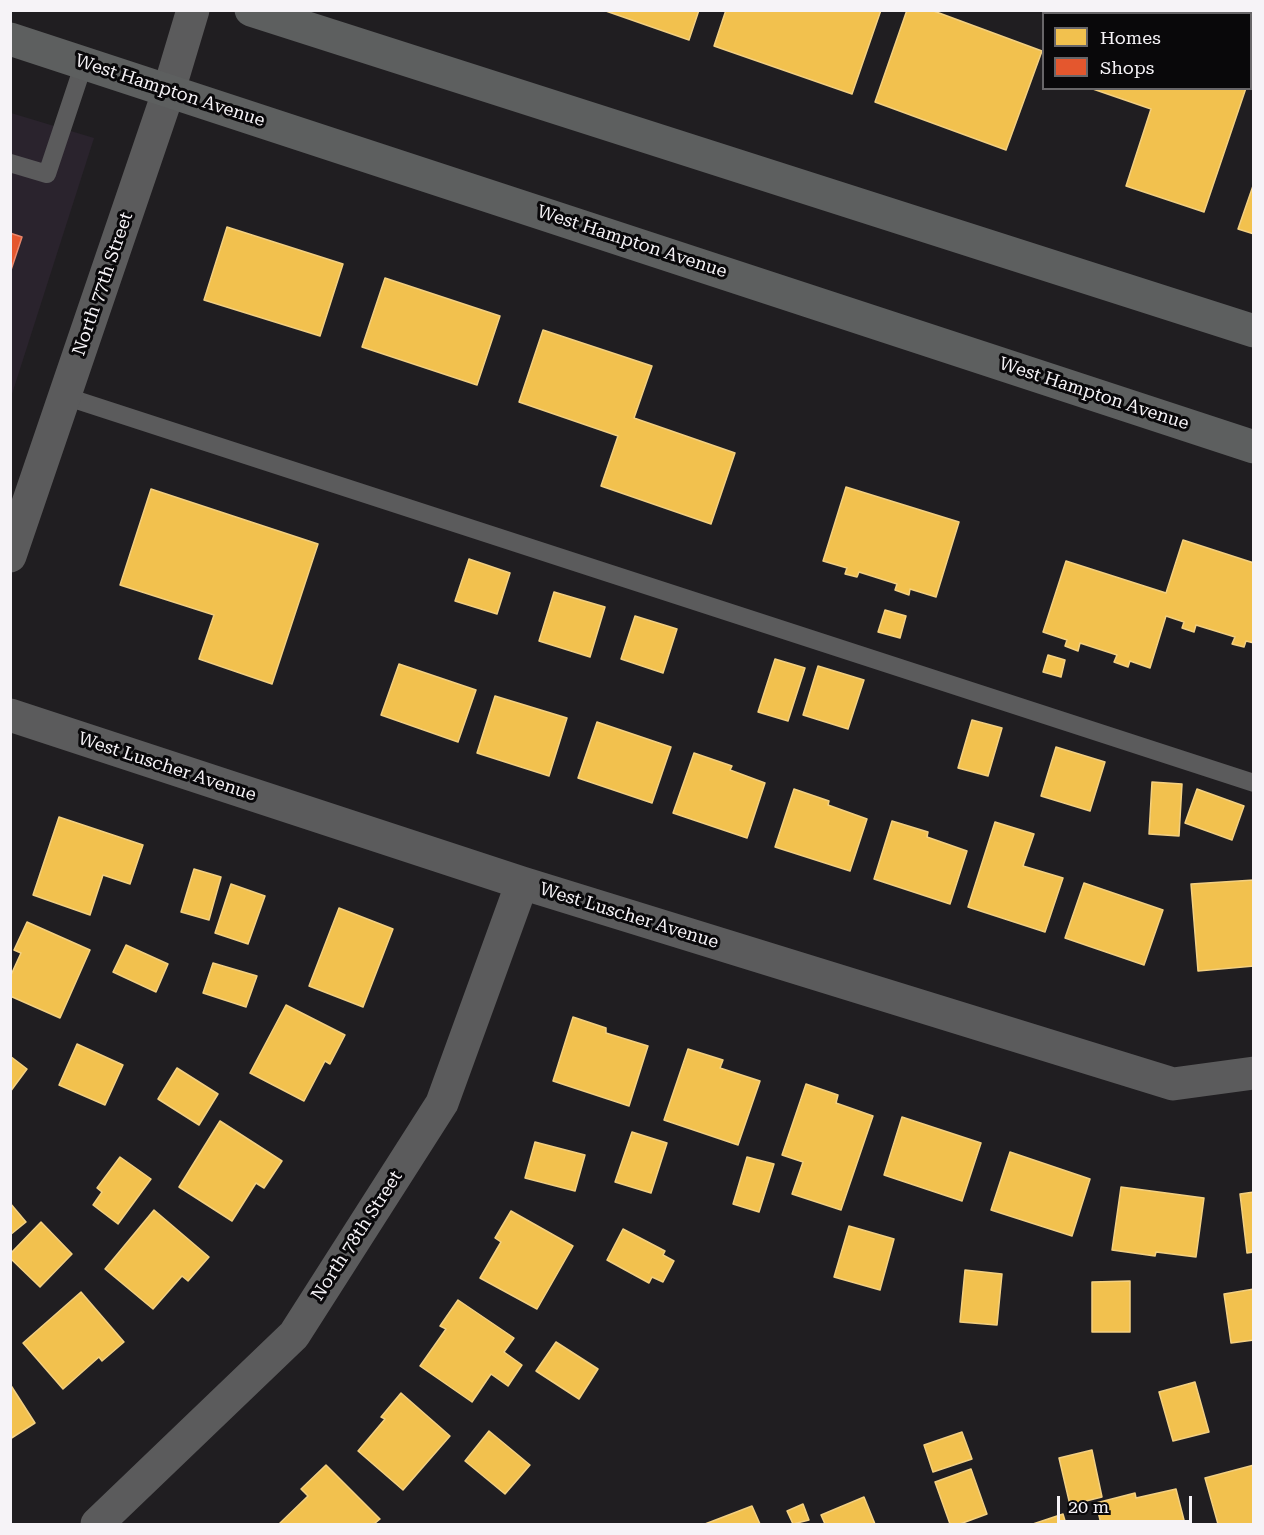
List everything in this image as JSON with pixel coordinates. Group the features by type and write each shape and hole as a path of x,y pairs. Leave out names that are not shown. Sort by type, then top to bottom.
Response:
{"main road":[{"path":"251,10 1254,331"},
{"name":"West Hampton Avenue","path":"10,39 1254,447"}],"street":[{"name":"North 77th Street","path":"10,556 169,90 193,10"},
{"name":"West Luscher Avenue","path":"10,715 522,884 1173,1084 1254,1073"},
{"name":"North 78th Street","path":"97,1524 294,1335 442,1103 522,884"}],"lane":[{"path":"10,164 47,174 84,63"},
{"path":"64,396 1254,783"}],"shaded area":[{"path":"11,113 94,138 11,397"}],"building: Homes":[{"path":"603,10 699,10 689,40"},
{"path":"726,10 881,10 852,94 714,46"},
{"path":"907,10 931,10 1042,51 1006,150 875,102"},
{"path":"1078,10 1112,10 1116,12 1078,12"},
{"path":"1096,90 1245,90 1204,212 1126,186 1151,109"},
{"path":"1254,183 1254,234 1238,229"},
{"path":"227,227 343,264 320,336 204,300"},
{"path":"385,278 500,316 477,385 362,347"},
{"path":"543,330 652,366 634,418 735,453 711,524 601,486 618,436 519,402"},
{"path":"846,487 959,522 936,597 910,589 909,595 895,590 897,584 859,572 857,577 845,574 847,568 823,561"},
{"path":"151,489 318,544 272,684 199,659 214,615 120,585"},
{"path":"1183,540 1254,563 1254,643 1246,641 1244,647 1232,644 1235,637 1196,625 1194,632 1182,628 1184,622 1166,616 1150,668 1130,661 1128,667 1114,662 1117,655 1080,643 1078,651 1065,646 1067,640 1043,632 1066,561 1166,593"},
{"path":"469,559 510,573 497,614 455,601"},
{"path":"554,592 605,607 590,657 539,641"},
{"path":"885,610 906,616 900,638 878,632"},
{"path":"635,616 677,629 663,673 621,659"},
{"path":"1048,655 1065,660 1061,677 1043,672"},
{"path":"775,659 805,668 788,721 758,712"},
{"path":"399,664 476,690 458,742 381,715"},
{"path":"818,666 864,680 848,729 803,715"},
{"path":"495,696 567,718 549,776 477,753"},
{"path":"972,720 1002,728 988,776 958,768"},
{"path":"597,722 671,747 652,803 578,778"},
{"path":"1056,747 1105,762 1090,811 1041,796"},
{"path":"694,753 732,766 730,770 765,783 747,838 673,813"},
{"path":"1152,782 1182,784 1179,836 1149,834"},
{"path":"794,789 829,801 828,805 867,819 850,871 775,847"},
{"path":"1197,789 1244,806 1232,840 1185,823"},
{"path":"59,817 143,845 130,884 103,875 90,915 33,895"},
{"path":"892,821 928,832 927,837 967,851 950,904 874,879"},
{"path":"995,822 1034,834 1023,866 1063,878 1045,932 968,907"},
{"path":"194,869 221,877 209,920 181,912"},
{"path":"1254,880 1254,966 1198,971 1191,884"},
{"path":"1084,883 1163,910 1144,965 1065,938"},
{"path":"231,884 265,896 248,944 215,933"},
{"path":"339,908 393,929 363,1007 309,986"},
{"path":"27,922 90,950 60,1018 10,996 10,977 21,953 14,950"},
{"path":"126,945 168,964 156,992 113,972"},
{"path":"213,963 257,976 246,1007 203,993"},
{"path":"286,1005 345,1035 330,1064 325,1061 304,1101 250,1073"},
{"path":"573,1017 606,1028 606,1033 648,1046 629,1106 553,1081"},
{"path":"77,1044 123,1065 105,1105 59,1085"},
{"path":"688,1049 723,1060 720,1068 760,1081 738,1145 664,1120"},
{"path":"10,1056 27,1069 10,1092"},
{"path":"177,1068 218,1094 199,1125 158,1099"},
{"path":"806,1084 838,1095 836,1103 873,1116 841,1210 792,1194 803,1162 782,1155"},
{"path":"902,1117 981,1143 962,1201 884,1175"},
{"path":"220,1121 282,1161 264,1188 256,1183 232,1221 179,1187"},
{"path":"632,1132 667,1143 651,1193 615,1182"},
{"path":"535,1142 585,1155 575,1191 525,1178"},
{"path":"1010,1152 1090,1179 1072,1236 991,1210"},
{"path":"120,1157 151,1179 118,1224 93,1205 102,1192 97,1188"},
{"path":"747,1157 774,1164 759,1212 733,1204"},
{"path":"1121,1187 1204,1198 1196,1257 1156,1252 1155,1256 1112,1250"},
{"path":"1254,1192 1254,1252 1247,1253 1240,1194"},
{"path":"10,1203 26,1222 10,1235"},
{"path":"154,1210 209,1257 188,1281 182,1276 153,1309 105,1269"},
{"path":"511,1211 573,1246 537,1309 480,1278 501,1242 495,1238"},
{"path":"41,1222 72,1254 40,1287 10,1258 10,1254"},
{"path":"849,1226 894,1239 880,1290 834,1277"},
{"path":"623,1229 665,1251 663,1255 674,1261 663,1282 652,1277 649,1283 607,1260"},
{"path":"965,1270 1002,1274 997,1325 960,1322"},
{"path":"1130,1281 1130,1332 1092,1332 1092,1282"},
{"path":"1254,1289 1254,1340 1231,1343 1224,1294"},
{"path":"81,1292 124,1342 102,1361 99,1357 63,1389 23,1343"},
{"path":"458,1300 514,1338 504,1352 522,1365 508,1386 491,1374 472,1402 420,1366 446,1329 440,1326"},
{"path":"556,1342 598,1369 579,1399 536,1371"},
{"path":"1195,1382 1209,1432 1173,1441 1159,1392"},
{"path":"10,1384 35,1423 10,1439"},
{"path":"401,1393 450,1436 403,1490 358,1451 385,1419 381,1417"},
{"path":"489,1431 530,1465 505,1494 465,1461"},
{"path":"962,1432 972,1459 933,1472 924,1445"},
{"path":"1092,1450 1102,1497 1070,1505 1059,1458"},
{"path":"326,1465 380,1519 374,1524 279,1524 308,1496 301,1489"},
{"path":"1254,1465 1254,1524 1218,1524 1205,1478"},
{"path":"971,1469 987,1514 960,1524 950,1524 935,1482"},
{"path":"1176,1489 1185,1524 1101,1524 1096,1503 1135,1493 1136,1498"},
{"path":"864,1497 875,1524 825,1524 821,1515"},
{"path":"803,1504 809,1520 793,1524 787,1511"},
{"path":"752,1506 760,1524 705,1524"},
{"path":"1063,1514 1066,1524 1033,1524"}],"building: Shops":[{"path":"10,233 22,237 10,273"}]}
